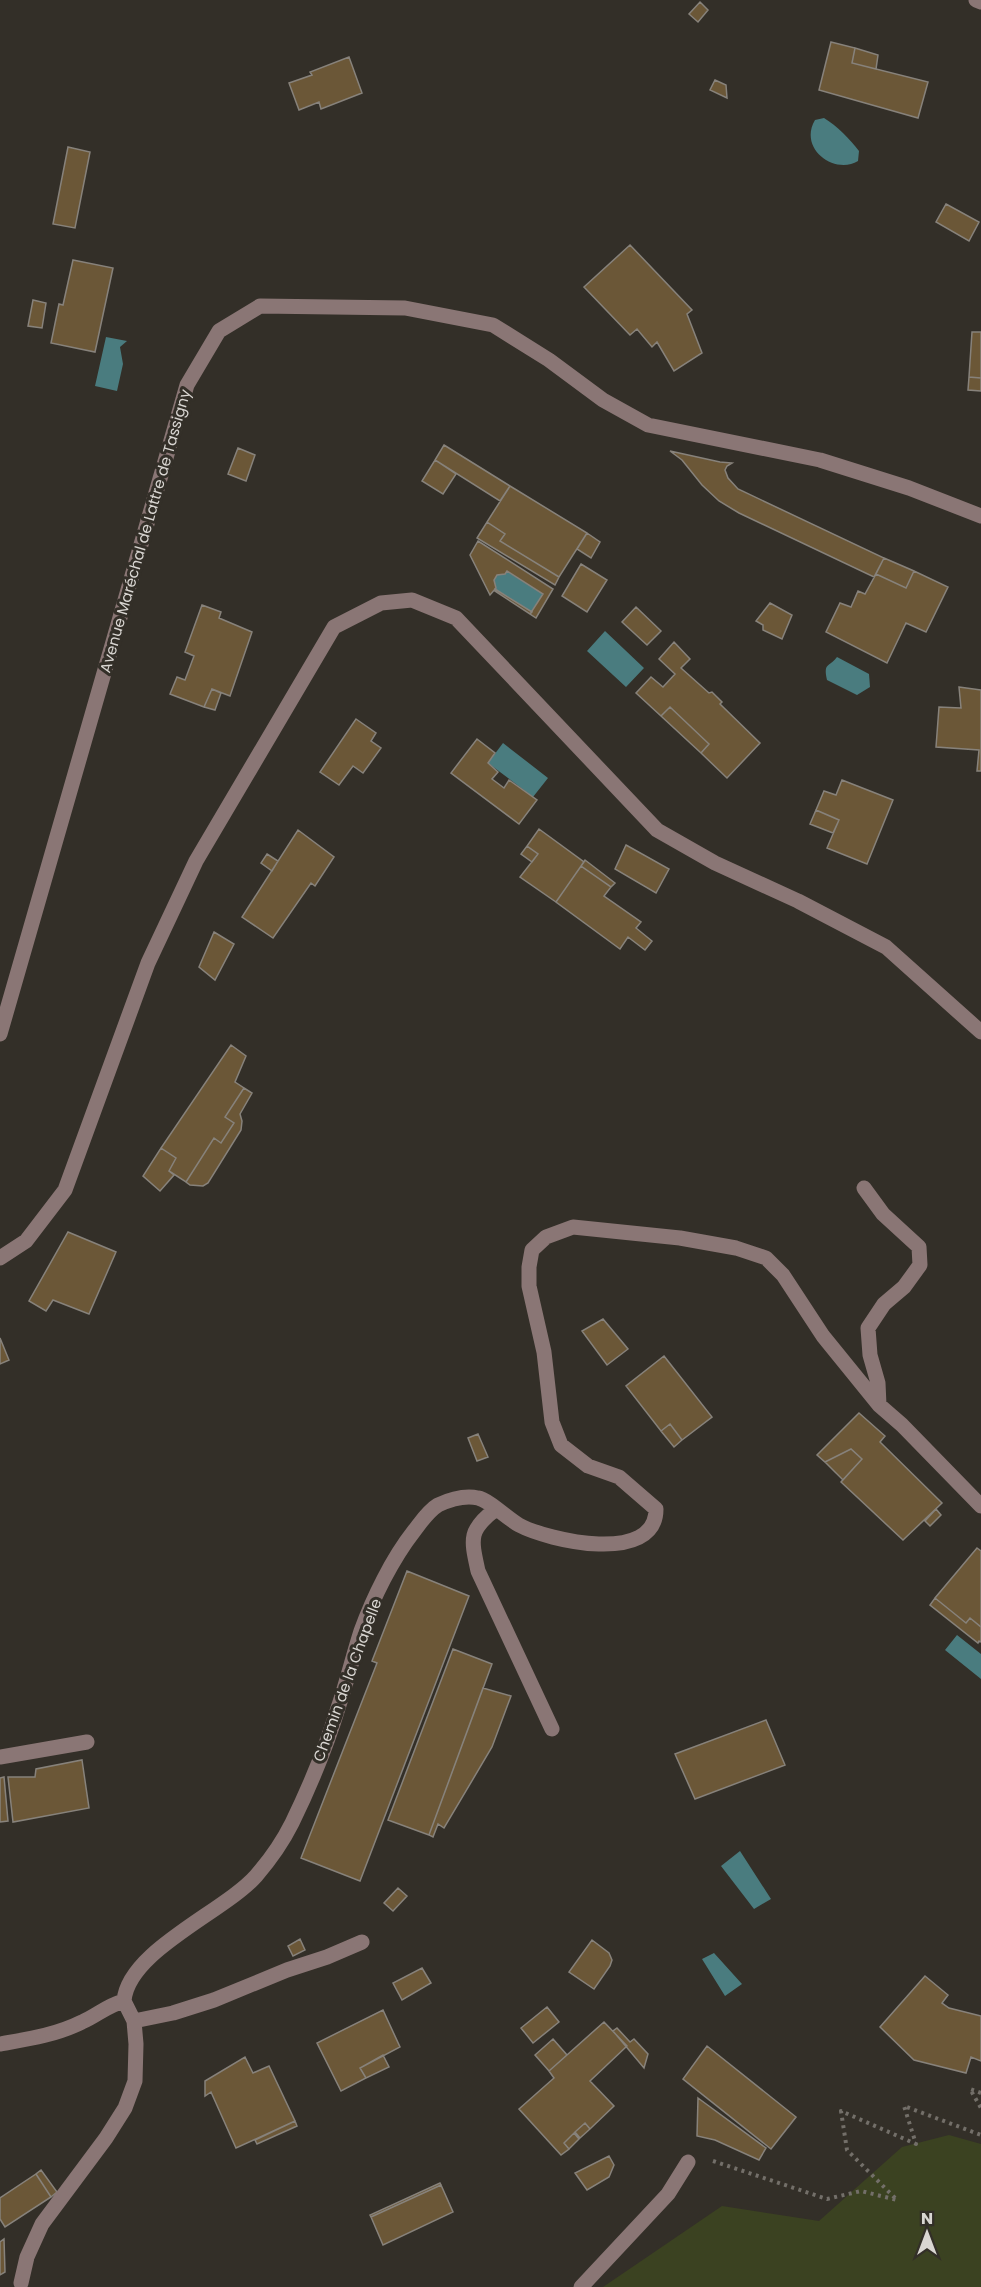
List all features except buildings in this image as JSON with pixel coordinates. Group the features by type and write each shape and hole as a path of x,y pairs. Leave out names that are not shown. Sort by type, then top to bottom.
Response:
{"street":[{"path":"976,0 981,2"},
{"name":"Avenue Maréchal de Lattre de Tassigny","path":"0,1034 187,385 219,331 260,306 405,308 493,325 549,360 603,400 648,425 820,460 909,488 981,516"},
{"path":"0,1258 26,1241 65,1190 148,963 196,861 334,627 381,603 412,600 456,618 657,830 715,863 798,901 886,947 981,1032"},
{"path":"864,1188 883,1214 919,1247 920,1265 904,1287 884,1304 867,1328 870,1355 878,1383 879,1405"},
{"name":"Chemin de la Chapelle","path":"124,2001 125,1990 152,1955 255,1877 287,1832 303,1799 339,1707 368,1614 395,1558 426,1515 437,1506 458,1497 480,1498 519,1525 545,1536 576,1543 604,1544 632,1540 649,1529 656,1520 656,1509 619,1477 588,1466 561,1445 552,1422 544,1352 529,1286 532,1250 546,1237 573,1227 680,1238 736,1248 766,1258 783,1275 823,1336 879,1405 902,1425 981,1506"},
{"path":"496,1509 478,1522 472,1544 478,1571 552,1729"},
{"path":"0,1757 87,1742"},
{"path":"134,2020 173,2013 214,2000 287,1970 327,1958 362,1942"},
{"path":"0,2044 48,2036 84,2022 108,2005 124,2001 134,2020 135,2081 125,2108 42,2224 27,2257 21,2283"},
{"path":"581,2287 668,2194 688,2162"}],"path":[{"path":"981,2093 970,2089 981,2108"},
{"path":"688,2162 711,2161 827,2199 861,2191 897,2200 848,2150 840,2111 916,2144 904,2106 981,2135"}],"green space":[{"path":"949,2135 981,2144 981,2287 603,2287 722,2206 819,2221 902,2147"}],"water":[{"path":"824,118 847,137 859,151 858,161 839,165 822,157 815,149 811,141 811,131 815,120"},
{"path":"106,337 127,341 120,347 123,364 117,391 95,386"},
{"path":"507,571 543,594 532,612 495,589 494,580 497,575 505,574"},
{"path":"605,631 644,668 626,687 587,651"},
{"path":"837,657 869,674 870,687 857,695 827,680 826,668"},
{"path":"503,743 548,778 533,797 488,763"},
{"path":"957,1635 981,1654 981,1679 945,1650"},
{"path":"740,1851 771,1899 754,1909 721,1866"},
{"path":"714,1953 742,1984 725,1996 702,1959"}]}
